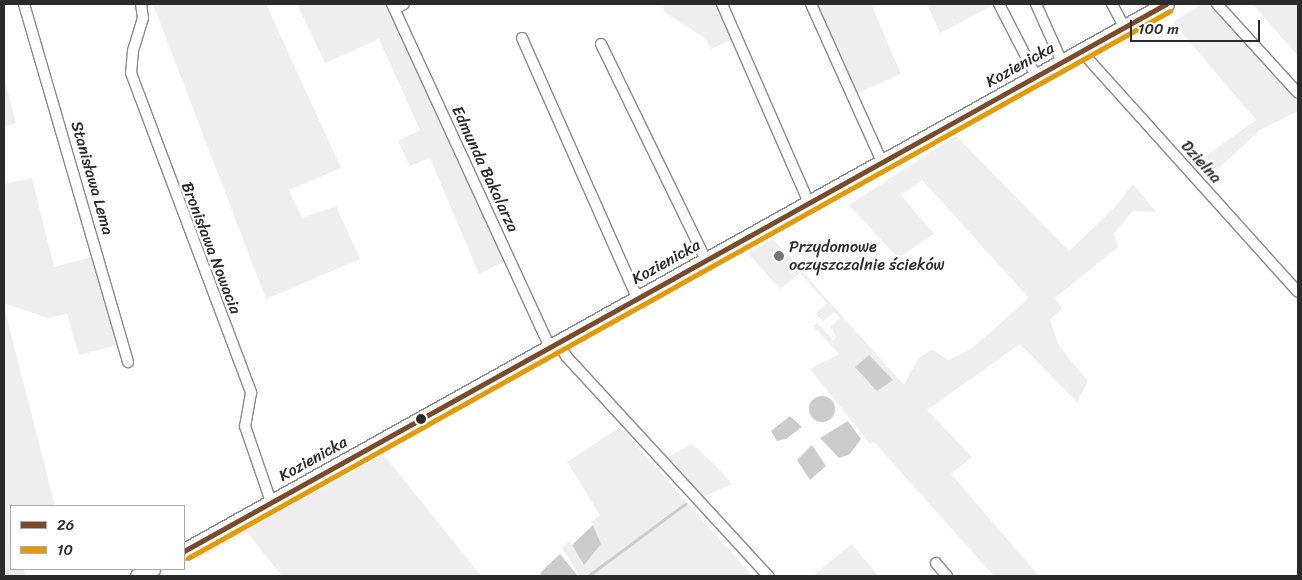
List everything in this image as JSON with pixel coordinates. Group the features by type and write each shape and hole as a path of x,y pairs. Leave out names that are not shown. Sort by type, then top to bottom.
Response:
{"main road":[{"name":"Kozienicka","path":"185,550 1166,4"},
{"path":"138,576 150,570"}],"street":[{"name":"Stanisława Lema","path":"24,4 128,362"},
{"name":"Bronisława Nowacia","path":"141,4 143,18 133,52 131,73 149,126 251,393 245,426 271,502"},
{"path":"393,6 404,4"},
{"path":"722,4 809,203"},
{"path":"811,4 882,162"},
{"path":"999,4 1036,76"},
{"path":"1036,4 1062,62"},
{"path":"1112,4 1124,27"},
{"path":"1217,4 1298,92"},
{"name":"Edmunda Bakalarza","path":"393,6 554,345 768,576"},
{"path":"522,38 637,298"},
{"path":"602,44 706,260"},
{"name":"Dzielna","path":"1080,52 1298,292"},
{"path":"936,563 947,576"}],"shaded area":[{"path":"153,4 266,4 341,168 289,190 302,218 336,206 360,259 266,299"},
{"path":"297,4 388,4 507,260 479,274 430,158 410,166 398,141 420,130 379,39 325,63"},
{"path":"663,4 718,4 733,39 711,49 705,38 664,12"},
{"path":"813,4 871,4 901,74 855,94"},
{"path":"927,4 995,4 940,33"},
{"path":"1202,4 1208,4 1298,102 1298,111 1260,130 1207,179 1186,162 1191,157 1196,163 1256,120 1173,22"},
{"path":"1253,4 1298,4 1298,56"},
{"path":"4,78 16,123 4,127"},
{"path":"956,136 1069,251 1117,205 1133,184 1156,212 1132,211 1114,234 1118,247 1055,298 1062,308 1050,320 1059,346 1088,381 1077,402 1020,344 927,410 972,457 951,474 1039,576 994,576 874,442 870,444 810,369 839,354 813,326 817,323 834,341 836,336 830,327 840,318 834,312 824,321 815,314 827,303 800,273 780,289 748,253 773,239 904,385 918,359 932,349 948,360 971,349 1029,298 922,180 901,195 934,234 898,258 849,205"},
{"path":"32,178 54,267 91,257 121,344 79,355 67,314 48,318 4,303 4,184"},
{"path":"4,306 55,505 10,505 10,570 24,570 26,576 4,576"},
{"path":"869,355 893,380 877,391 855,367"},
{"path":"822,396 831,400 835,409 831,418 822,422 813,418 809,409 813,400"},
{"path":"790,416 802,427 786,439 777,441 771,431"},
{"path":"848,421 861,439 850,454 839,458 820,438"},
{"path":"620,427 752,576 580,576 562,548 570,541 575,551 601,544 592,522 600,515 567,462"},
{"path":"692,444 732,484 703,497 668,457"},
{"path":"812,445 826,466 810,480 797,460"},
{"path":"383,454 481,576 282,576 247,532 198,559 193,552 253,518 258,523 266,519 265,513 284,501 287,506 295,502 295,497 315,484 321,489"},
{"path":"593,525 601,544 584,565 572,545"},
{"path":"851,544 879,576 813,576"},
{"path":"560,554 577,575 542,576 540,573"}],"waterway":[{"path":"588,576 685,504"}],"transit line":[{"name":"26","path":"185,550 1166,4"},
{"name":"10","path":"188,558 1170,11"}],"place":[{"name":"Przydomowe oczyszczalnie ścieków","path":"779,256"}]}
